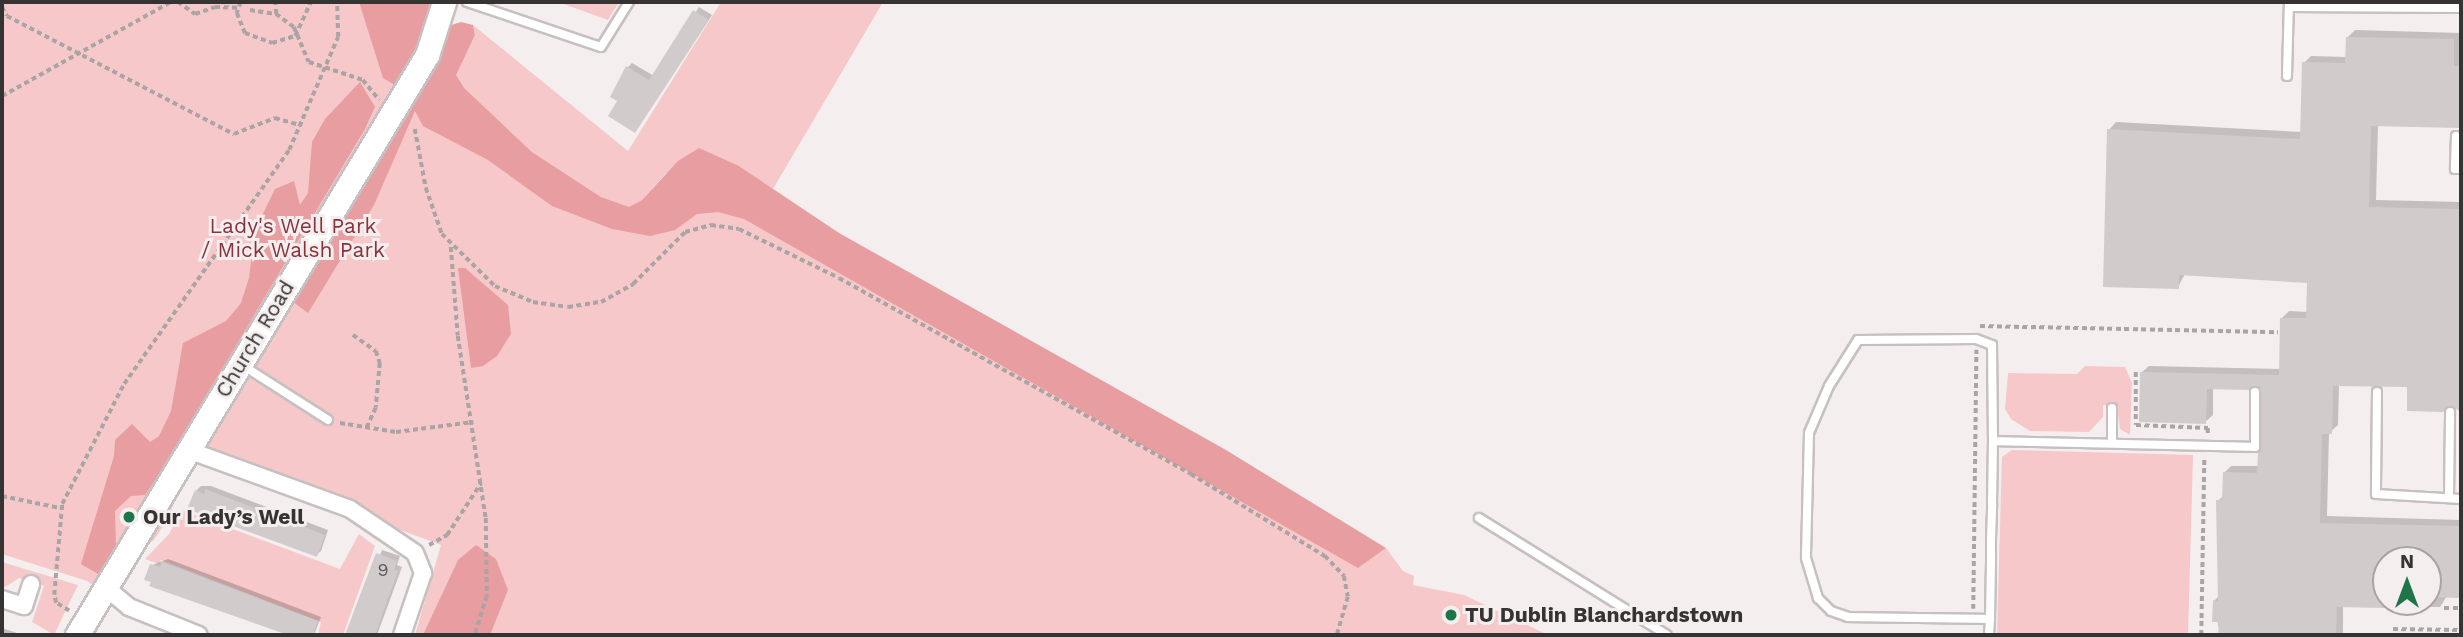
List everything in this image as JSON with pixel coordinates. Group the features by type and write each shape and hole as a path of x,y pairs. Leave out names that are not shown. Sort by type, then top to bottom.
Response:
{"street":[{"name":"Church Road","path":"72,630 104,586 188,450 389,112 426,55 444,2"},
{"path":"188,450 350,509 415,553 423,573 402,635"},
{"path":"2,599 24,606 31,584"},
{"path":"104,586 129,607 198,635"}],"lane":[{"path":"467,2 601,47 629,2"},
{"path":"2287,76 2289,5 2461,8"},
{"path":"2456,136 2455,169 2461,169"},
{"path":"1989,635 1990,619 1993,441 1992,345 1976,339 1866,337 1851,348 1809,433 1806,536 1810,580 1818,598 1831,611 1848,617 1990,619"},
{"path":"240,364 328,420"},
{"path":"1993,441 2255,447 2255,391"},
{"path":"2377,392 2376,494 2461,499"},
{"path":"2112,408 2112,443"},
{"path":"2449,498 2450,412"},
{"path":"1479,518 1667,635"}],"path":[{"path":"2,96 172,2"},
{"path":"178,2 195,14 215,7 239,8"},
{"path":"241,2 239,8 245,33 272,43 298,32 311,2"},
{"path":"275,2 276,14"},
{"path":"72,630 73,613 56,603 54,595 60,508 124,384 265,188 299,125 338,37 337,2"},
{"path":"2,7 8,16 234,134 275,118 299,125"},
{"path":"250,10 276,14 298,32 309,62 363,80 389,112"},
{"path":"415,129 426,188 442,234 495,286 533,302 568,307 601,302 633,284 685,232 711,225 739,229 774,244 1191,474 1325,556 1344,576 1348,597 1336,635"},
{"path":"451,245 455,312 481,483 487,596 475,635"},
{"path":"1973,619 1976,326 2278,331"},
{"path":"353,335 376,351 380,363 376,408 367,428"},
{"path":"2136,372 2136,425 2208,428 2208,455 2204,455 2201,635"},
{"path":"328,420 396,432 473,422"},
{"path":"415,553 447,535 481,483"},
{"path":"2,496 60,508"},
{"path":"2444,608 2461,608"},
{"path":"2393,629 2461,630"}],"green space":[{"name":"Lady's Well Park / Mick Walsh Park","path":"2,2 414,2 460,66 475,35 473,25 628,151 721,2 883,2 773,189 739,166 666,173 642,200 628,208 601,197 532,152 502,124 523,155 627,224 711,182 1369,560 1386,548 1403,571 1414,576 1413,585 1464,595 1548,635 415,635 441,545 193,453 102,592 87,581 2,554"},
{"path":"359,2 433,2 423,36 395,85 383,78"},
{"path":"558,2 619,2 608,20"},
{"path":"461,22 473,25 475,35 456,75 464,88 532,152 601,197 629,207 642,200 678,161 699,148 739,166 839,233 1226,450 1386,548 1358,568 744,219 718,212 697,214 675,230 650,236 612,229 552,206 488,160 423,126 415,111 374,205 308,313 289,299 448,26"},
{"path":"360,82 375,107 365,129 158,476 145,495 131,496 115,511 116,546 98,574 81,564 114,456 115,440 132,424 150,442 159,436 171,411 183,343 226,321 241,303 249,278 255,230 275,189 294,181 300,205 308,193 312,142 325,119"},
{"path":"458,268 465,268 508,305 511,334 497,356 483,366 471,368"},
{"path":"2085,366 2125,367 2132,383 2130,435 2120,429 2117,405 2103,405 2103,417 2089,432 2030,431 2011,419 2005,409 2008,373 2077,374"},
{"path":"2012,450 2193,455 2188,635 1997,635 2002,457"},
{"path":"180,485 169,517 154,540 139,550"},
{"path":"182,510 340,569 359,534 375,546 343,635 318,635 321,622 161,560 159,564 145,559 169,534"},
{"path":"476,545 496,559 508,590 490,635 423,635 458,560"},
{"path":"2,562 78,585 54,635 32,622 44,586 19,578 2,589"}],"building":[{"path":"693,10 709,20 635,133 608,116 617,101 610,97 626,66 649,80"},
{"path":"2346,37 2454,39 2454,66 2461,66 2460,128 2371,126 2369,207 2461,209 2461,412 2451,406 2443,412 2407,411 2407,387 2333,386 2332,434 2322,434 2320,523 2460,526 2459,598 2442,597 2442,546 2372,546 2372,608 2337,607 2336,635 2218,635 2219,622 2212,622 2213,600 2218,601 2216,500 2222,500 2223,472 2257,473 2261,389 2256,386 2249,390 2207,389 2206,424 2139,422 2140,372 2279,375 2280,318 2306,318 2307,283 2179,275 2179,289 2103,287 2107,129 2300,139 2302,62 2345,63"},
{"path":"205,489 325,535 317,557 187,509 195,490 204,494"},
{"path":"376,553 397,561 394,570 398,571 375,635 345,635"},
{"path":"162,562 318,621 313,635 288,635 149,586 151,582 144,580 150,564 160,567"}],"place":[{"name":"Our Lady’s Well","path":"129,517"},
{"name":"TU Dublin Blanchardstown","path":"1451,615"}]}
